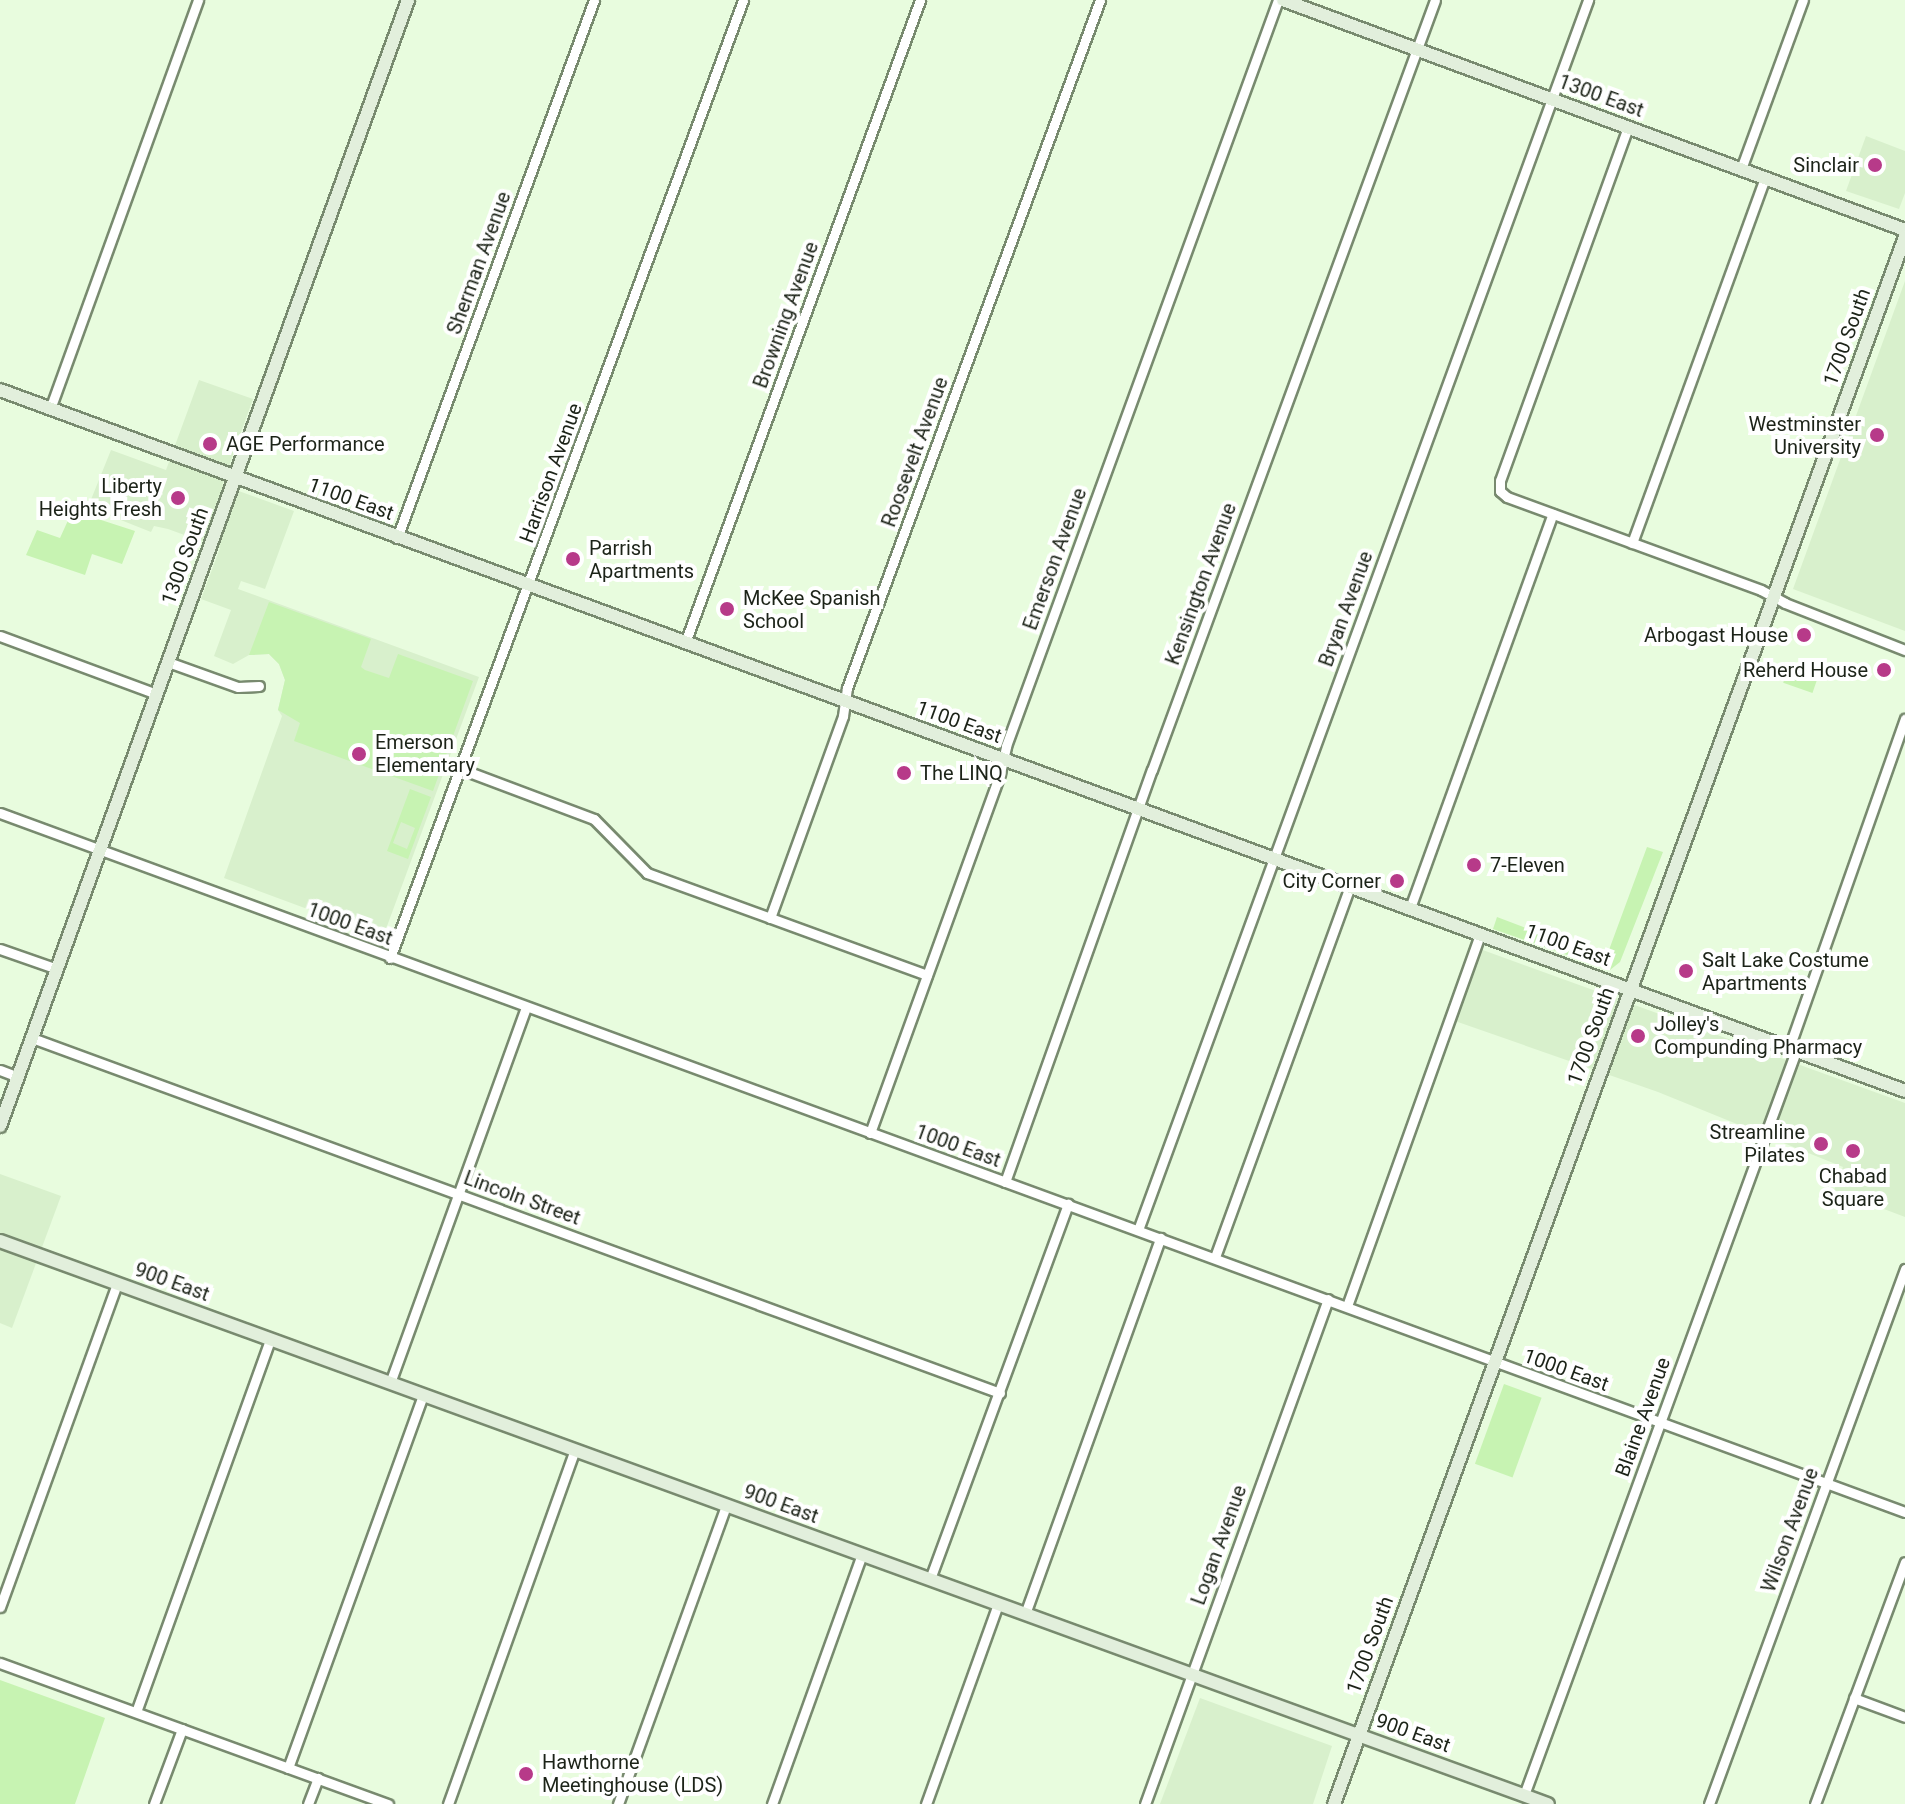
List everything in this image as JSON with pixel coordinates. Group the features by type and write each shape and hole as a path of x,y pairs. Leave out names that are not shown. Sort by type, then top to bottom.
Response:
{"street":[{"path":"50,409 198,0"},
{"name":"1300 South","path":"0,1126 408,0"},
{"name":"Sherman Avenue","path":"397,538 594,0"},
{"name":"Harrison Avenue","path":"390,958 743,0"},
{"name":"Browning Avenue","path":"685,643 920,0"},
{"name":"Roosevelt Avenue","path":"770,918 845,701 1100,0"},
{"name":"1300 East","path":"1281,0 1905,230"},
{"name":"Emerson Avenue","path":"870,1133 1003,759 1281,0"},
{"name":"Kensington Avenue","path":"1005,1182 1435,0"},
{"name":"Bryan Avenue","path":"1138,1230 1588,0"},
{"path":"1741,169 1803,0"},
{"path":"1628,127 1500,481 1503,494 1773,596 1905,650"},
{"path":"1632,543 1765,178"},
{"name":"1700 South","path":"1334,1804 1905,237"},
{"name":"1100 East","path":"0,390 1905,1091"},
{"path":"1410,908 1553,514"},
{"path":"0,636 157,694"},
{"path":"168,662 238,687 259,686"},
{"name":"Blaine Avenue","path":"1524,1795 1660,1423 1905,719"},
{"path":"461,769 594,819 643,871 927,975"},
{"name":"1000 East","path":"0,813 1905,1512"},
{"path":"1215,1257 1350,886"},
{"path":"1347,1306 1480,934"},
{"path":"0,949 57,969"},
{"path":"390,1383 526,1007"},
{"name":"Lincoln Street","path":"32,1038 1000,1393"},
{"path":"0,1070 18,1077"},
{"path":"930,1579 1068,1204"},
{"path":"1025,1614 1160,1238"},
{"name":"900 East","path":"0,1241 1548,1804"},
{"name":"Wilson Avenue","path":"1709,1804 1905,1269"},
{"path":"0,1607 117,1284"},
{"name":"Logan Avenue","path":"1145,1804 1328,1299"},
{"path":"136,1712 270,1339"},
{"path":"288,1768 423,1395"},
{"path":"448,1804 575,1450"},
{"path":"618,1804 726,1505"},
{"path":"772,1804 862,1554"},
{"path":"1815,1804 1905,1562"},
{"path":"926,1804 998,1604"},
{"path":"0,1663 388,1804"},
{"path":"1854,1698 1905,1717"},
{"path":"154,1804 182,1729"},
{"path":"308,1804 318,1778"}],"shaded area":[{"path":"1866,136 1905,151 1905,193 1899,209 1846,191"},
{"name":"Westminster University","path":"1905,281 1905,631 1793,589"},
{"name":"Emerson Elementary","path":"199,380 253,399 222,485 294,511 265,589 241,581 238,589 479,677 383,937 224,878 282,716 278,710 285,680 279,664 269,654 249,655 233,664 214,656 231,610 201,599 220,548 168,529 154,526 151,532 88,507 111,450 166,470"},
{"path":"1480,949 1905,1103 1905,1217 1834,1190 1843,1167 1658,1092 1455,1021"},
{"path":"0,1174 61,1196 12,1328 0,1323"},
{"path":"1200,1698 1332,1746 1313,1804 1160,1804"}],"green space":[{"path":"70,516 95,518 135,531 122,564 92,554 85,575 26,555 37,530 60,538"},
{"path":"269,602 371,639 361,667 365,670 389,678 398,654 473,681 433,791 294,741 300,723 278,710 285,680 279,664 269,654 249,655"},
{"path":"1790,663 1819,673 1812,693 1783,683"},
{"path":"410,789 431,797 408,859 387,851","holes":["401,822 415,828 407,849 393,843"]},
{"path":"1647,847 1663,852 1620,962 1610,970 1493,929 1497,917 1606,958"},
{"path":"1504,1384 1542,1398 1513,1478 1475,1464"},
{"path":"0,1680 105,1718 75,1804 0,1804"}],"place":[{"name":"Sinclair","path":"1875,165"},
{"name":"Westminster University","path":"1877,435"},
{"name":"AGE Performance","path":"210,444"},
{"name":"Liberty Heights Fresh","path":"178,498"},
{"name":"Parrish Apartments","path":"573,559"},
{"name":"McKee Spanish School","path":"727,609"},
{"name":"Arbogast House","path":"1804,635"},
{"name":"Reherd House","path":"1884,670"},
{"name":"Emerson Elementary","path":"359,754"},
{"name":"The LINQ","path":"904,773"},
{"name":"7-Eleven","path":"1474,865"},
{"name":"City Corner","path":"1397,881"},
{"name":"Salt Lake Costume Apartments","path":"1686,971"},
{"name":"Jolley's Compunding Pharmacy","path":"1638,1036"},
{"name":"Streamline Pilates","path":"1821,1144"},
{"name":"Chabad Square","path":"1853,1151"},
{"name":"Hawthorne Meetinghouse (LDS)","path":"526,1774"}]}
